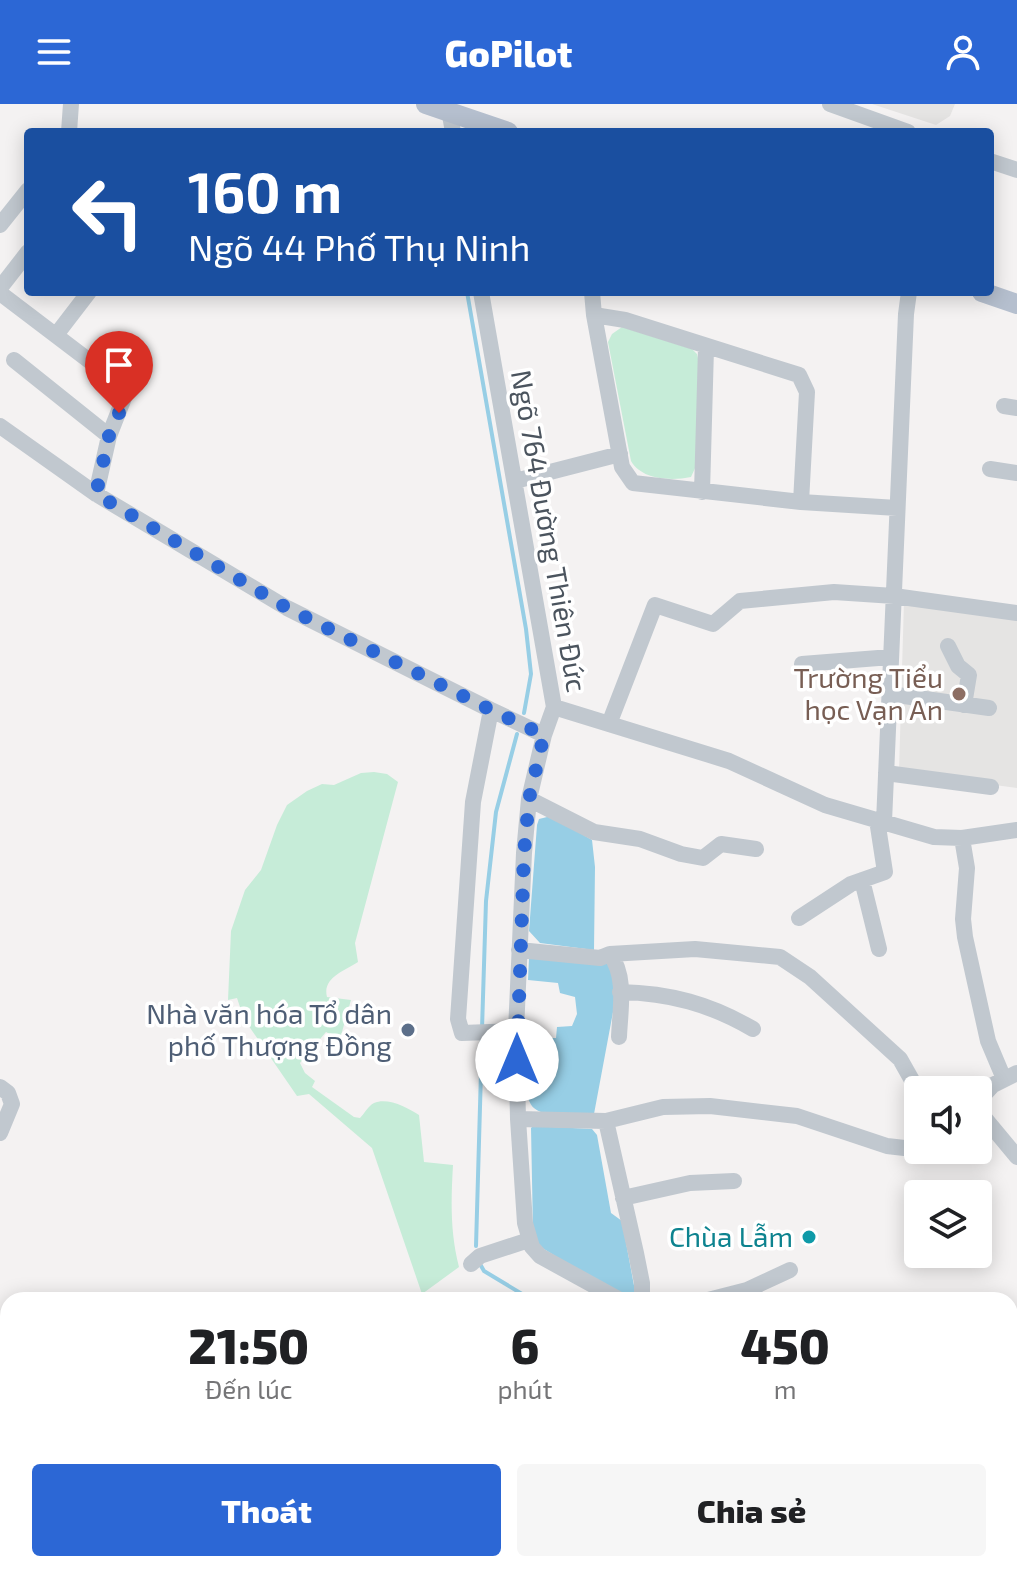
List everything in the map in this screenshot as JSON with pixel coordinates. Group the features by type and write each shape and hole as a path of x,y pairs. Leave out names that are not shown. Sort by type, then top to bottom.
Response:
{"main road":[{"path":"426,104 450,116 494,128"},
{"path":"994,296 1017,304"}],"street":[{"path":"830,104 897,128"},
{"path":"67,106 69,128"},
{"path":"994,162 1017,170"},
{"path":"0,225 24,195"},
{"path":"24,257 0,290 129,391"},
{"path":"56,335 86,296"},
{"name":"Ngõ 764 Đường Thiên Đức","path":"482,296 554,707 529,799 519,950 516,1031 518,1119 525,1223 529,1240"},
{"path":"592,296 620,454 626,477 633,483 801,502 897,508"},
{"path":"799,918 851,884 885,872 880,821 886,773 909,296"},
{"path":"594,315 625,320 706,348 792,372 804,382 807,404 801,502"},
{"path":"702,492 706,348"},
{"path":"96,494 109,436 142,352"},
{"path":"14,360 109,436"},
{"path":"0,426 96,494 287,608 544,735"},
{"path":"515,481 620,454"},
{"path":"990,469 1017,473"},
{"path":"609,724 655,605 713,624 740,601 834,592 894,596 1017,613"},
{"path":"948,646 958,666 969,675 964,705"},
{"path":"802,664 891,657"},
{"path":"890,694 989,708"},
{"path":"554,707 729,761 825,805 934,837 962,838 1017,830"},
{"path":"491,710 473,802 458,1019 462,1033 516,1031"},
{"path":"886,773 991,787"},
{"path":"529,799 594,832 640,839 681,854 703,858 721,844 756,849"},
{"path":"962,838 967,868 963,919 965,937 988,1041 1010,1076 992,1086"},
{"path":"862,880 879,949"},
{"path":"519,950 600,958 610,954 695,949 780,957 810,977 900,1059 910,1076"},
{"path":"610,954 619,972 619,1037"},
{"path":"620,992 646,992 703,1004 753,1029"},
{"path":"0,1087 8,1093 12,1104 0,1133"},
{"path":"518,1119 606,1121 663,1107 710,1106 797,1116 897,1149 904,1148"},
{"path":"606,1121 642,1292"},
{"path":"992,1127 1017,1157"},
{"path":"623,1198 690,1183 734,1181"},
{"path":"471,1264 480,1256 529,1240 540,1256 605,1292"},
{"path":"739,1292 790,1270"}],"shaded area":[{"path":"872,104 955,104 950,116 936,125"},
{"name":"Trường Tiểu học Vạn An","path":"904,601 1017,616 1017,788 899,772"}],"green space":[{"path":"622,327 692,349 697,354 700,366 696,466 691,477 658,478 642,472 631,461 608,342 612,334"},
{"path":"361,773 387,774 398,782 355,943 358,962 335,976 326,990 327,997 351,1000 340,1039 326,1032 300,1063 305,1073 315,1081 312,1087 354,1117 360,1118 372,1104 385,1101 419,1115 424,1162 453,1165 452,1216 459,1267 425,1292 421,1292 372,1148 309,1094 297,1096 244,1019 237,998 228,1000 231,931 245,890 261,870 287,805 322,784 334,785"}],"water":[{"path":"551,816 592,840 595,867 594,950 540,943 529,931 537,825 539,819"},
{"path":"529,958 607,963 611,967 616,996 594,1114 544,1113 529,1102 527,1095 533,1038 556,1038 557,1027 572,1026 577,1014 575,997 560,993 558,983 528,980"},
{"path":"531,1128 592,1129 597,1135 611,1213 622,1221 634,1292 614,1292 539,1246 533,1231"}],"waterway":[{"path":"468,296 526,629 531,674 524,713"},
{"path":"482,1029 486,901 496,812 517,734"},
{"path":"476,1246 482,1037"},
{"path":"480,1264 484,1271 519,1292"}],"place":[{"name":"Trường Tiểu học Vạn An","path":"959,694"},
{"name":"Nhà văn hóa Tổ dân phố Thượng Đồng","path":"408,1030"},
{"name":"Chùa Lẫm","path":"809,1237"}],"route":[{"path":"119,413 109,436 96,494 287,608 544,735 529,799 524,853 517,1060"}]}
